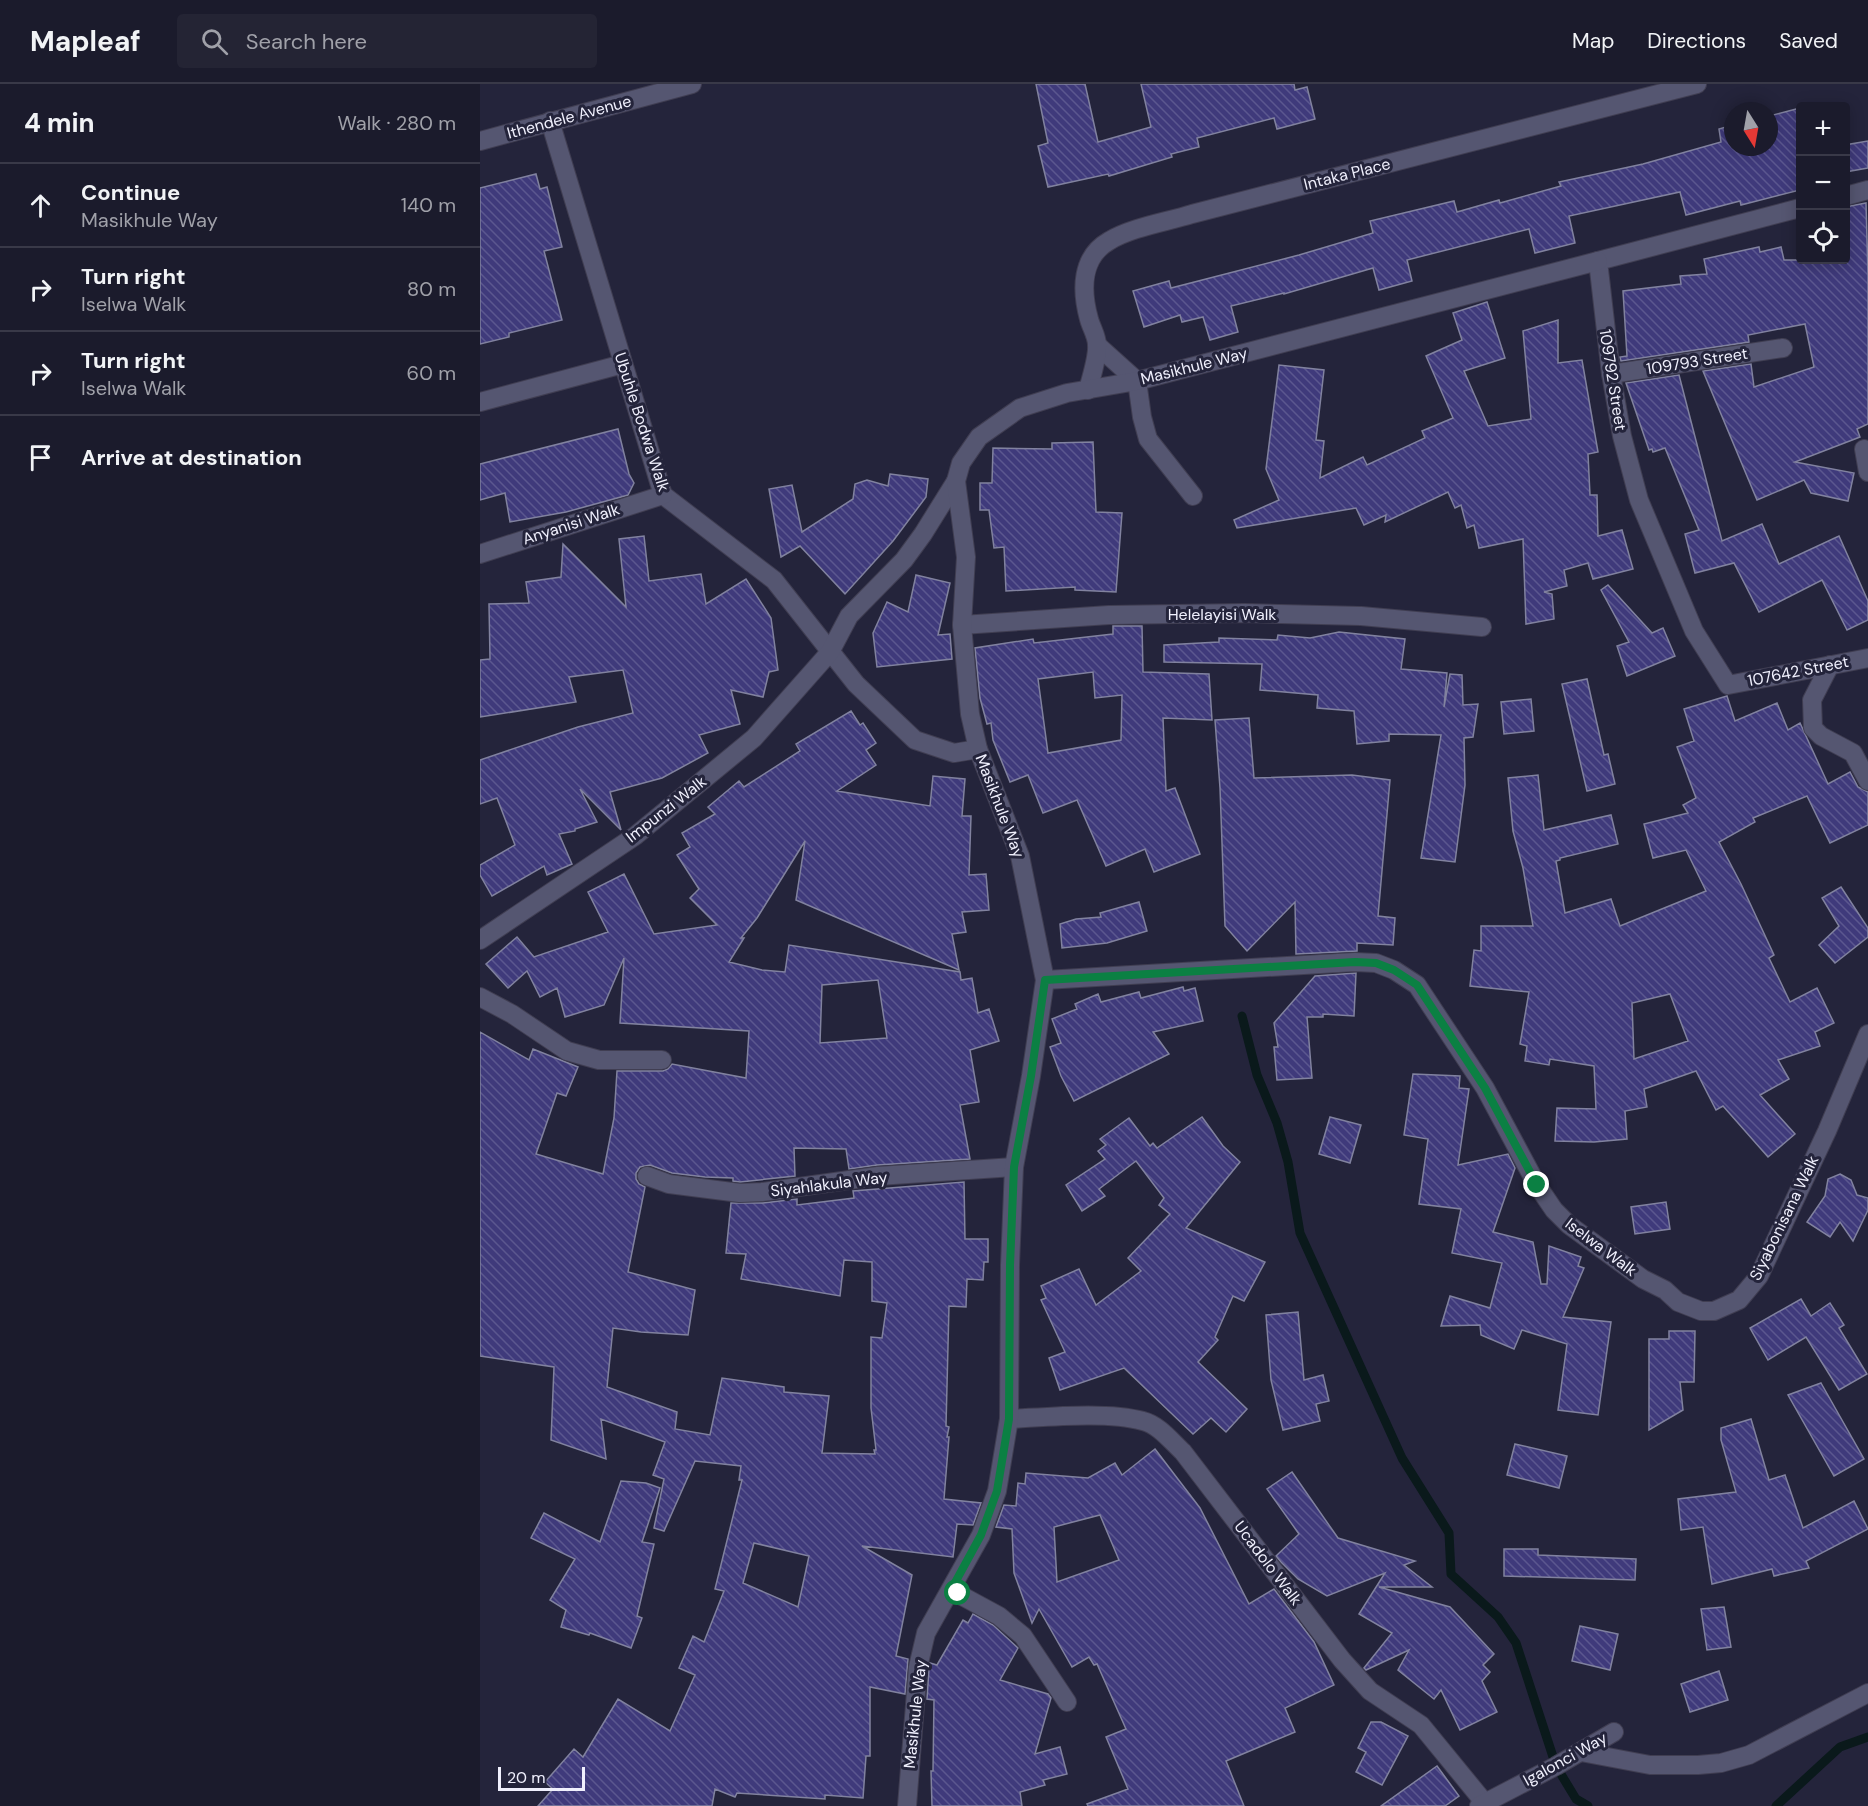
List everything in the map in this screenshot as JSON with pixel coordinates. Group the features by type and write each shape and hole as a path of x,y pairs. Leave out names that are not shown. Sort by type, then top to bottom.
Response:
{"street":[{"name":"Ithendele Avenue","path":"480,141 692,84"},
{"name":"Intaka Place","path":"1088,390 1097,345 1088,316 1084,282 1086,266 1096,250 1117,237 1192,214 1697,84"},
{"name":"Ubuhle Bodwa Walk","path":"550,121 663,495 774,580 856,684 915,740 954,753 978,749"},
{"path":"1850,195 1868,190"},
{"path":"1598,261 1796,209"},
{"name":"109792 Street","path":"1598,261 1611,374 1622,436 1639,500 1694,631 1728,685"},
{"name":"Masikhule Way","path":"907,1806 918,1667 926,1633 981,1535 997,1491 1009,1419 1010,1265 1014,1167 1031,1076 1045,980 1020,856 978,749 970,714 962,625 966,557 956,481 961,463 979,437 1006,416 1038,401 1067,393 1137,381 1598,261"},
{"path":"1097,345 1137,381 1148,439 1193,496"},
{"name":"109793 Street","path":"1611,374 1783,348"},
{"path":"480,402 623,364"},
{"path":"1864,449 1868,472"},
{"name":"Impunzi Walk","path":"480,940 635,836 754,738 830,652 849,616 904,560 956,481"},
{"name":"Anyanisi Walk","path":"480,554 663,495"},
{"name":"Helelayisi Walk","path":"962,625 1109,615 1244,613 1361,615 1482,627"},
{"name":"107642 Street","path":"1728,685 1868,658"},
{"path":"1830,665 1812,700 1813,728 1821,736 1853,753 1868,782"},
{"name":"Iselwa Walk","path":"1045,980 1355,962 1376,963 1394,970 1417,985 1431,1004 1485,1088 1527,1166 1554,1210 1569,1225 1643,1279"},
{"path":"480,997 512,1014 567,1051 599,1060 662,1060"},
{"name":"Siyabonisana Walk","path":"1643,1279 1665,1290 1678,1302 1701,1311 1714,1311 1739,1300 1759,1276 1781,1232 1868,1034"},
{"name":"Siyahlakula Way","path":"646,1176 669,1184 740,1193 878,1176 1014,1167"},
{"name":"Ucadolo Walk","path":"1009,1419 1117,1417 1144,1421 1163,1432 1190,1460 1342,1660 1370,1691 1421,1725 1482,1804"},
{"path":"951,1590 999,1616 1023,1636 1067,1702"},
{"path":"1581,1752 1650,1765 1720,1762 1749,1755 1868,1693"},
{"name":"Igalonci Way","path":"1482,1804 1614,1732"}],"building":[{"path":"1036,84 1085,84 1098,142 1151,127 1141,84 1294,84 1295,90 1307,87 1315,119 1277,129 1274,118 1197,138 1199,147 1171,154 1172,157 1109,176 1108,174 1048,187 1038,146 1048,143"},
{"path":"1796,109 1796,191 1741,205 1740,201 1686,215 1680,192 1569,216 1575,243 1535,253 1529,229 1407,260 1412,281 1379,290 1373,268 1284,294 1231,306 1238,332 1210,340 1203,317 1182,322 1180,315 1144,327 1133,291 1169,281 1171,288 1299,255 1373,233 1370,221 1454,201 1457,212 1561,186 1559,182 1643,164 1721,142 1719,129 1724,128 1724,156 1778,156 1778,114"},
{"path":"1868,141 1868,168 1850,171 1850,144"},
{"path":"536,174 540,189 547,187 562,247 544,251 562,320 509,333 509,337 480,344 480,188"},
{"path":"1866,203 1868,424 1857,429 1860,437 1795,462 1854,473 1848,501 1811,493 1804,480 1757,500 1703,371 1751,364 1754,387 1814,367 1805,324 1748,335 1749,342 1621,361 1620,357 1627,356 1623,291 1681,284 1680,276 1707,274 1704,259 1759,247 1760,252 1781,247 1784,260 1796,260 1796,264 1850,264 1850,206"},
{"path":"1487,302 1505,358 1464,371 1488,426 1531,419 1523,331 1558,320 1558,363 1582,360 1598,452 1588,454 1590,495 1597,495 1598,536 1622,530 1633,569 1593,579 1588,563 1564,570 1567,586 1544,592 1552,594 1554,619 1526,624 1523,539 1479,548 1474,525 1467,528 1461,505 1455,508 1448,492 1385,522 1386,515 1364,525 1356,508 1237,528 1234,520 1279,500 1266,469 1279,365 1324,370 1316,440 1324,441 1320,478 1363,457 1367,465 1425,438 1422,431 1453,418 1426,356 1462,340 1453,313"},
{"path":"1679,375 1722,541 1762,524 1779,564 1839,536 1868,601 1868,620 1847,630 1822,580 1759,612 1734,563 1695,573 1685,534 1699,530 1665,448 1653,452 1652,449 1649,450 1626,383"},
{"path":"618,429 629,474 634,483 628,495 566,512 510,522 505,493 480,500 480,464"},
{"path":"1093,442 1096,512 1122,513 1116,592 1075,590 1075,587 1006,591 1004,547 994,548 989,510 980,510 980,483 992,483 993,448 1052,449 1052,443"},
{"path":"890,474 928,479 926,497 893,541 845,594 800,546 781,557 769,489 792,485 802,532 853,499 855,484 867,480 888,486"},
{"path":"644,536 649,581 701,574 706,604 746,579 771,618 778,670 769,672 763,697 731,690 740,724 699,735 708,753 662,778 610,792 621,830 580,789 597,822 575,829 575,831 559,834 572,864 547,875 544,866 492,896 480,875 480,865 515,845 497,798 480,804 480,760 578,727 633,713 623,670 569,677 576,702 480,717 480,660 490,659 489,604 529,603 526,582 561,577 563,544 626,607 619,539"},
{"path":"916,575 950,583 938,635 950,634 952,659 877,667 873,633 887,602 908,612"},
{"path":"1608,585 1652,633 1663,628 1675,656 1627,676 1617,646 1629,642 1601,590"},
{"path":"1113,626 1142,626 1143,672 1209,674 1212,720 1163,718 1166,791 1175,788 1200,854 1154,872 1145,849 1106,866 1077,800 1043,813 1028,775 1010,782 993,740 991,723 987,724 980,698 975,648 1033,639 1034,643 1113,634","holes":["1093,672 1095,698 1122,695 1121,740 1048,753 1038,679"]},
{"path":"1339,632 1405,639 1401,669 1447,673 1444,707 1450,674 1462,675 1463,705 1478,704 1473,737 1464,738 1465,785 1455,862 1421,858 1441,735 1389,734 1389,741 1357,744 1354,711 1317,708 1318,695 1260,690 1262,664 1164,662 1164,645 1219,642 1219,638 1277,640 1278,635 1310,638"},
{"path":"1587,679 1604,755 1608,754 1615,784 1587,791 1562,684"},
{"path":"1727,696 1735,721 1777,703 1788,730 1800,723 1828,784 1850,772 1858,787 1868,792 1868,825 1830,843 1807,796 1753,818 1755,822 1719,842 1774,955 1769,958 1790,1002 1817,988 1834,1023 1815,1032 1820,1046 1778,1060 1789,1079 1760,1095 1795,1134 1768,1157 1723,1106 1716,1110 1696,1071 1644,1089 1647,1107 1625,1111 1627,1139 1594,1142 1555,1141 1557,1108 1596,1109 1594,1066 1550,1059 1549,1065 1525,1061 1527,1046 1520,1044 1529,992 1470,986 1474,950 1481,951 1481,926 1533,926 1523,868 1513,831 1508,778 1538,775 1544,830 1611,815 1618,844 1560,858 1556,861 1565,913 1611,899 1620,926 1706,891 1686,850 1653,858 1644,824 1688,813 1683,805 1696,798 1677,747 1694,741 1684,709","holes":["1670,994 1688,1041 1634,1059 1632,1003"]},
{"path":"1531,699 1534,731 1504,734 1501,702"},
{"path":"851,711 860,725 863,723 876,743 866,750 876,765 837,791 930,806 933,776 965,779 962,816 971,816 969,875 986,874 989,910 962,912 966,932 952,934 959,970 796,900 805,841 757,918 741,938 744,938 729,962 762,970 785,972 789,945 960,972 961,980 972,978 978,1013 989,1009 999,1041 970,1050 979,1102 960,1105 970,1159 849,1169 846,1149 794,1148 795,1176 740,1182 733,1181 733,1178 672,1173 650,1165 640,1167 636,1173 636,1179 645,1187 628,1272 695,1290 688,1335 613,1328 607,1387 677,1412 675,1429 710,1435 722,1378 784,1387 784,1392 829,1396 822,1453 875,1454 871,1408 871,1337 882,1338 887,1303 872,1301 872,1262 844,1260 840,1296 741,1279 746,1254 726,1253 731,1203 763,1203 797,1199 797,1205 854,1198 853,1191 964,1182 965,1239 988,1239 988,1262 984,1262 983,1280 967,1279 966,1307 949,1306 946,1426 949,1427 947,1437 949,1437 944,1499 981,1503 973,1525 957,1524 953,1557 862,1546 912,1575 896,1656 908,1659 905,1694 870,1687 870,1756 866,1756 863,1798 825,1795 825,1799 737,1793 735,1797 715,1789 712,1806 538,1806 553,1789 545,1782 574,1749 583,1757 618,1699 670,1731 695,1675 679,1668 693,1636 704,1642 724,1591 715,1589 742,1480 739,1480 741,1466 695,1461 664,1531 654,1528 664,1479 653,1475 665,1442 601,1419 606,1459 551,1440 554,1367 480,1356 480,1032 529,1060 533,1049 578,1067 566,1096 557,1093 536,1154 603,1174 614,1118 617,1071 663,1071 672,1064 746,1078 749,1031 620,1023 624,958 604,1005 565,1017 557,988 540,997 527,971 508,988 486,964 517,937 534,957 608,932 588,892 624,874 654,934 717,925 690,898 699,889 677,855 690,847 682,833 715,814 708,807 739,781 744,787 800,751 796,744","holes":["878,980 887,1038 820,1043 822,985","754,1543 809,1556 798,1607 743,1583"]},
{"path":"1249,718 1254,778 1352,775 1390,780 1378,916 1395,918 1393,945 1357,943 1357,951 1296,954 1295,902 1247,951 1225,926 1215,720"},
{"path":"1841,887 1868,928 1868,937 1835,963 1819,945 1839,926 1822,898"},
{"path":"1139,902 1147,931 1107,943 1062,948 1060,924 1076,919 1101,917 1100,913"},
{"path":"1356,973 1354,1016 1323,1014 1323,1017 1307,1017 1312,1078 1277,1080 1274,1047 1278,1047 1274,1023 1315,976"},
{"path":"1183,987 1184,991 1195,988 1203,1021 1153,1032 1169,1054 1074,1101 1050,1047 1061,1043 1052,1019 1077,1009 1075,1004 1098,994 1101,1002 1139,992 1141,998"},
{"path":"1413,1074 1460,1076 1459,1088 1469,1089 1458,1165 1508,1154 1515,1168 1493,1232 1533,1242 1541,1284 1547,1284 1549,1246 1581,1257 1578,1266 1584,1268 1563,1317 1611,1322 1598,1415 1558,1410 1567,1344 1522,1330 1514,1349 1481,1335 1480,1325 1441,1326 1450,1296 1490,1308 1502,1263 1452,1253 1461,1209 1419,1204 1428,1139 1404,1135"},
{"path":"1202,1117 1223,1146 1240,1162 1186,1228 1265,1262 1244,1301 1233,1296 1215,1337 1218,1340 1198,1362 1247,1409 1226,1432 1211,1418 1193,1434 1124,1368 1060,1390 1049,1358 1065,1352 1041,1300 1046,1298 1041,1286 1079,1269 1096,1305 1141,1271 1128,1258 1170,1214 1159,1205 1164,1198 1136,1161 1099,1189 1105,1196 1082,1211 1066,1185 1105,1159 1098,1151 1106,1145 1100,1139 1129,1118 1150,1146 1153,1143 1157,1148"},
{"path":"1330,1117 1361,1125 1350,1163 1319,1154"},
{"path":"1840,1174 1851,1180 1857,1195 1868,1198 1868,1210 1853,1241 1840,1222 1830,1237 1807,1222 1825,1196 1828,1179"},
{"path":"1666,1202 1670,1229 1635,1234 1631,1207"},
{"path":"1801,1299 1811,1316 1830,1303 1844,1325 1839,1328 1867,1374 1839,1390 1806,1337 1768,1360 1750,1328"},
{"path":"1298,1312 1304,1380 1323,1375 1329,1401 1316,1404 1320,1421 1283,1430 1271,1380 1266,1315"},
{"path":"1669,1331 1695,1331 1694,1382 1680,1382 1683,1410 1649,1430 1649,1339 1669,1339"},
{"path":"1821,1383 1864,1459 1834,1476 1788,1395"},
{"path":"1751,1419 1769,1480 1785,1475 1803,1528 1854,1501 1868,1529 1806,1561 1809,1568 1774,1576 1772,1569 1712,1584 1703,1527 1681,1530 1678,1499 1736,1492 1721,1440 1721,1428"},
{"path":"1515,1444 1567,1456 1559,1488 1507,1475"},
{"path":"1155,1449 1200,1508 1249,1604 1274,1589 1314,1642 1334,1685 1285,1708 1295,1732 1226,1761 1244,1806 1088,1806 1087,1804 1128,1789 1106,1737 1126,1729 1097,1664 1094,1665 1089,1657 1072,1667 1039,1609 1032,1623 1014,1573 1012,1529 996,1527 1004,1505 1016,1506 1018,1483 1025,1484 1026,1473 1088,1478 1115,1463 1122,1475","holes":["1100,1515 1119,1560 1057,1582 1054,1527"]},
{"path":"1292,1472 1338,1538 1415,1561 1404,1565 1432,1587 1379,1587 1450,1607 1494,1654 1483,1665 1490,1672 1482,1681 1497,1712 1460,1730 1441,1690 1434,1699 1398,1670 1409,1650 1366,1670 1364,1668 1392,1633 1359,1614 1385,1573 1327,1596 1298,1579 1281,1562 1276,1556 1299,1534 1267,1489"},
{"path":"621,1481 646,1483 660,1488 642,1542 654,1544 637,1616 642,1618 631,1648 590,1633 589,1635 561,1627 566,1610 550,1600 575,1559 531,1538 544,1513 600,1542"},
{"path":"1504,1549 1538,1549 1538,1555 1636,1559 1635,1580 1504,1576"},
{"path":"1724,1607 1731,1647 1707,1650 1701,1609"},
{"path":"973,1614 993,1625 1018,1648 1000,1680 1048,1694 1051,1698 1035,1754 1060,1747 1067,1774 1043,1780 1045,1785 1020,1792 1022,1806 932,1806 934,1700 927,1699 930,1663 937,1665 963,1620 968,1623"},
{"path":"1580,1626 1618,1634 1610,1670 1572,1661"},
{"path":"1719,1671 1728,1700 1690,1712 1681,1684"},
{"path":"1371,1722 1381,1722 1408,1736 1382,1785 1356,1772 1366,1752 1358,1748"},
{"path":"1437,1766 1459,1796 1445,1806 1381,1806"}],"waterway":[{"path":"1242,1016 1257,1075 1277,1123 1288,1162 1300,1233 1402,1458 1449,1533 1451,1574 1498,1617 1516,1643 1556,1766 1576,1799 1588,1806"},
{"path":"1776,1806 1840,1747 1868,1737"}],"route":[{"path":"958,1593 951,1590 981,1535 997,1491 1009,1419 1010,1265 1014,1167 1031,1076 1045,980 1312,963 1376,963 1394,970 1417,985 1431,1004 1485,1088 1537,1185"}]}
